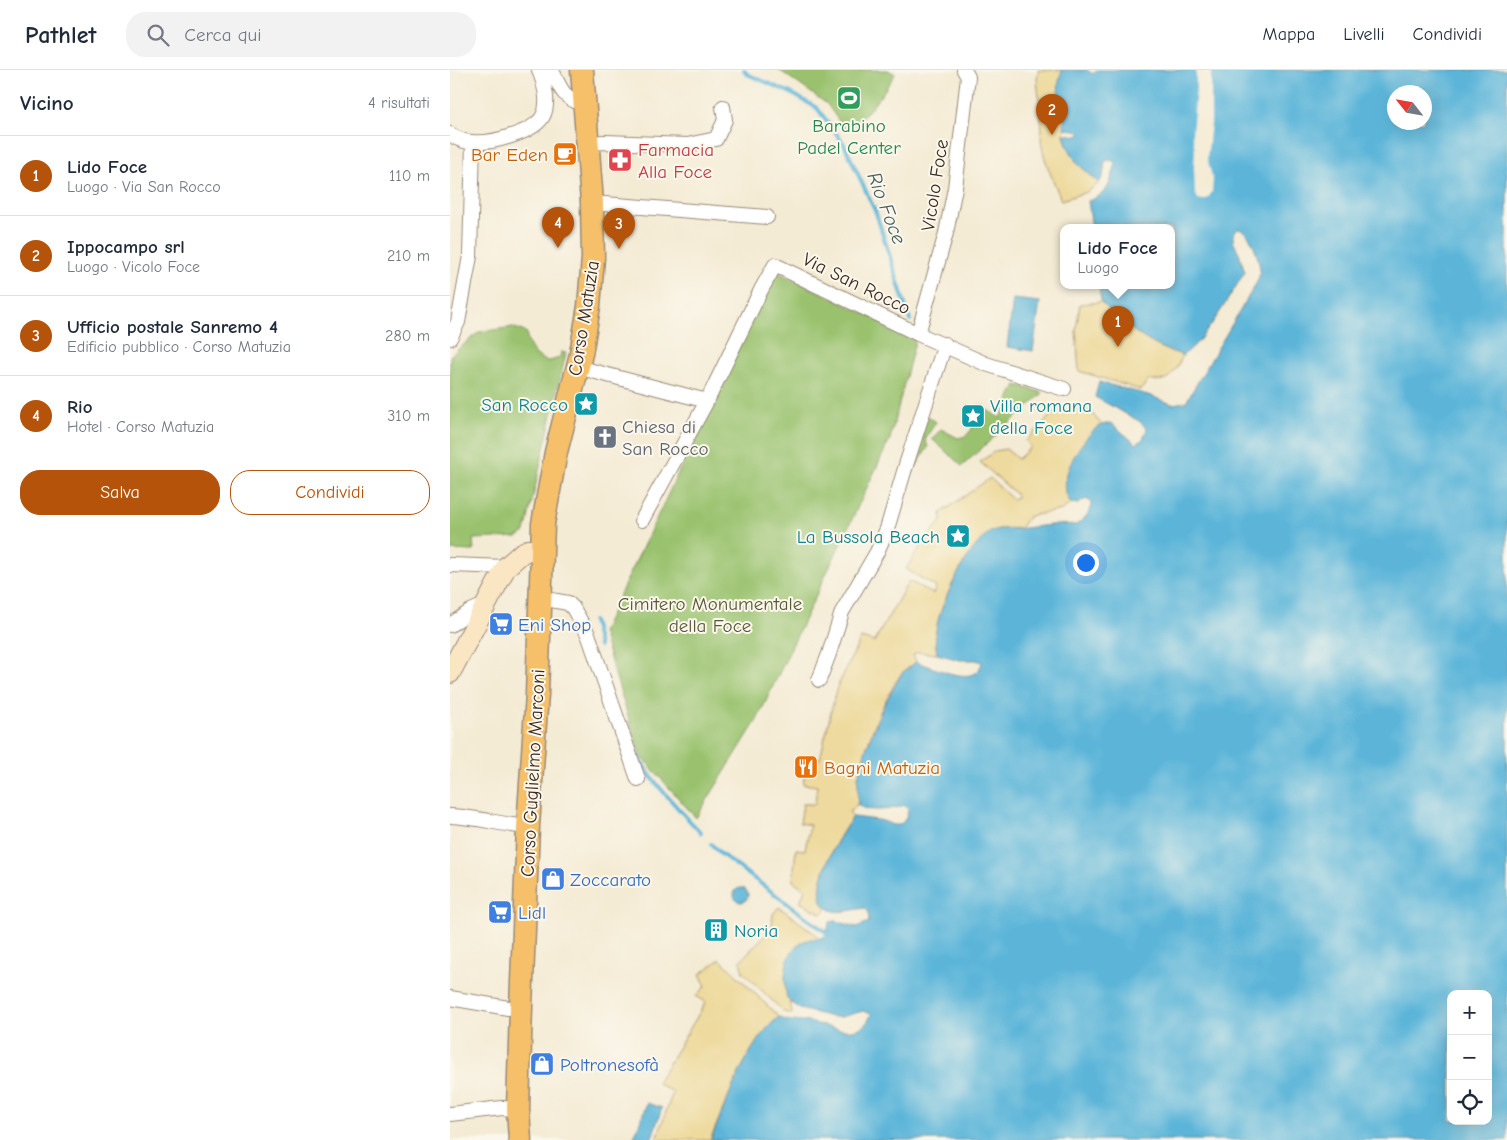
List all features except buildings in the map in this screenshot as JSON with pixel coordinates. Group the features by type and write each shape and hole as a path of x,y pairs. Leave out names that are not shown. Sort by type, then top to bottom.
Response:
{"main road":[{"name":"Corso Matuzia","path":"541,550 543,524 556,452 577,367 589,306 592,277 592,203 582,70"},
{"path":"450,673 506,568 522,553 528,550 541,550"},
{"name":"Corso Guglielmo Marconi","path":"518,1109 528,827 537,694 541,550"},
{"path":"518,1109 520,1140"}],"street":[{"path":"450,134 461,141 474,143 501,139 523,132 542,118 545,111 546,96 539,70"},
{"path":"552,70 562,93 575,102 584,104"},
{"name":"Vicolo Foce","path":"918,334 946,233 955,188 968,77 964,70"},
{"path":"587,143 687,145 716,138 724,120 723,107"},
{"path":"450,338 458,322 470,256 474,143"},
{"path":"592,203 767,217"},
{"name":"Via San Rocco","path":"642,520 707,401 761,290 776,264 918,334 945,344 986,364 1064,389"},
{"path":"819,680 842,612 877,552 887,529 945,344"},
{"path":"577,367 707,401"},
{"path":"450,565 506,568"},
{"path":"540,598 568,603 588,634 638,779"},
{"path":"450,625 471,610 487,604"},
{"path":"450,816 469,817 528,827"},
{"path":"450,998 508,1008 521,1007"},
{"path":"450,1114 502,1108 518,1109"}],"green space":[{"name":"Barabino Padel Center","path":"779,70 888,70 895,74 866,113 845,130 827,104"},
{"name":"Cimitero Monumentale della Foce","path":"775,271 916,338 890,439 757,720 696,818 640,755 602,632"},
{"path":"513,327 527,333 530,346 544,360 548,361 560,357 561,352 566,353 525,532 518,537 473,539 474,551 450,550 450,356 479,332"},
{"path":"1016,385 1043,393 962,466 932,439 941,429 958,438 966,436 972,429 972,420 979,405 1000,418"},
{"path":"928,416 936,422 925,439 928,447 913,472 908,470"}],"sand":[{"path":"1039,70 1062,70 1059,105 1066,121 1064,134 1067,145 1077,163 1099,183 1087,192 1061,200 1042,145 1037,78"},
{"path":"1101,302 1148,341 1183,355 1170,376 1161,380 1148,380 1141,390 1079,371 1076,330 1080,304"},
{"path":"1058,408 1067,411 1080,408 1089,410 1102,425 1097,427 1078,453 1068,474 1066,494 1071,503 1062,510 1029,516 1020,528 993,531 974,548 965,561 949,591 938,619 936,631 937,654 918,652 913,655 916,662 901,674 876,722 859,774 858,800 854,808 849,811 853,817 840,836 827,862 823,876 820,889 822,900 827,908 822,914 800,902 805,889 793,881 796,849 805,850 810,825 800,823 803,804 815,804 817,786 803,784 808,758 820,759 836,690 861,638 874,642 909,581 933,594 936,587 906,569 923,543 942,520 941,513 990,478 1012,499 1017,497 980,462 995,451 1006,449 1018,459 1031,447 1026,441"},
{"path":"779,907 818,936 803,945 787,980 792,1014 784,1012 743,972 740,961 772,928 773,914"},
{"path":"720,959 779,1017 768,1028 747,1057 730,1091 710,1140 656,1140 673,1092 657,1083 706,1002 696,996 706,986 700,974"}],"water":[{"path":"1062,70 1087,70 1093,74 1097,70 1507,70 1507,1140 711,1140 747,1057 768,1028 779,1017 787,1020 805,1021 835,1029 853,1030 861,1028 867,1023 871,1014 863,1011 841,1017 832,1017 800,1009 787,999 785,973 794,948 810,939 822,938 827,933 830,922 836,921 856,927 869,922 868,911 865,908 835,911 823,903 821,893 822,879 840,836 853,817 880,820 897,825 906,818 908,809 904,805 881,810 862,808 858,805 858,777 866,749 883,707 902,673 916,662 945,672 961,675 973,674 981,666 982,662 976,660 960,660 937,654 936,631 938,620 949,591 967,559 976,545 986,535 995,530 1076,525 1085,518 1089,513 1091,502 1086,499 1078,504 1071,503 1066,494 1067,474 1076,453 1089,435 1101,425 1111,423 1136,444 1143,439 1147,429 1139,421 1095,397 1099,382 1148,395 1172,404 1186,402 1258,279 1260,271 1256,252 1246,234 1242,230 1237,229 1234,233 1233,241 1245,272 1208,329 1183,355 1148,341 1101,302 1099,289 1175,289 1175,224 1091,224 1088,201 1100,195 1108,187 1116,163 1111,160 1105,161 1103,176 1099,183 1077,163 1067,145 1064,134 1079,136 1080,132 1064,129 1064,120 1058,97"},
{"path":"1013,299 1040,302 1033,351 1007,347"},
{"path":"738,888 744,888 748,895 744,902 738,902 734,898 734,892"},
{"path":"647,1103 662,1108 651,1140 633,1140"}],"pier":[{"path":"1196,70 1211,70 1211,123 1207,158 1213,180 1212,192 1204,200 1198,199 1195,192 1195,149 1192,134"}],"waterway":[{"name":"Rio Foce","path":"744,70 747,74 791,93 817,108 844,144 876,213 910,320"},
{"path":"593,621 599,646"},
{"path":"635,751 657,784 701,833"},
{"path":"711,844 721,854 827,933"}],"place":[{"name":"Barabino Padel Center","path":"849,98"},
{"name":"Ippocampo srl","path":"1052,135"},
{"name":"Bar Eden","path":"565,154"},
{"name":"Farmacia Alla Foce","path":"620,160"},
{"name":"Rio","path":"558,248"},
{"name":"Ufficio postale Sanremo 4","path":"619,249"},
{"name":"Lido Foce","path":"1118,347"},
{"name":"San Rocco","path":"586,404"},
{"name":"Villa romana della Foce","path":"973,416"},
{"name":"Chiesa di San Rocco","path":"605,437"},
{"name":"La Bussola Beach","path":"958,536"},
{"name":"Eni Shop","path":"501,624"},
{"name":"Bagni Matuzia","path":"806,767"},
{"name":"Zoccarato","path":"553,879"},
{"name":"Lidl","path":"500,912"},
{"name":"Noria","path":"716,930"},
{"name":"Poltronesofà","path":"542,1064"}]}
